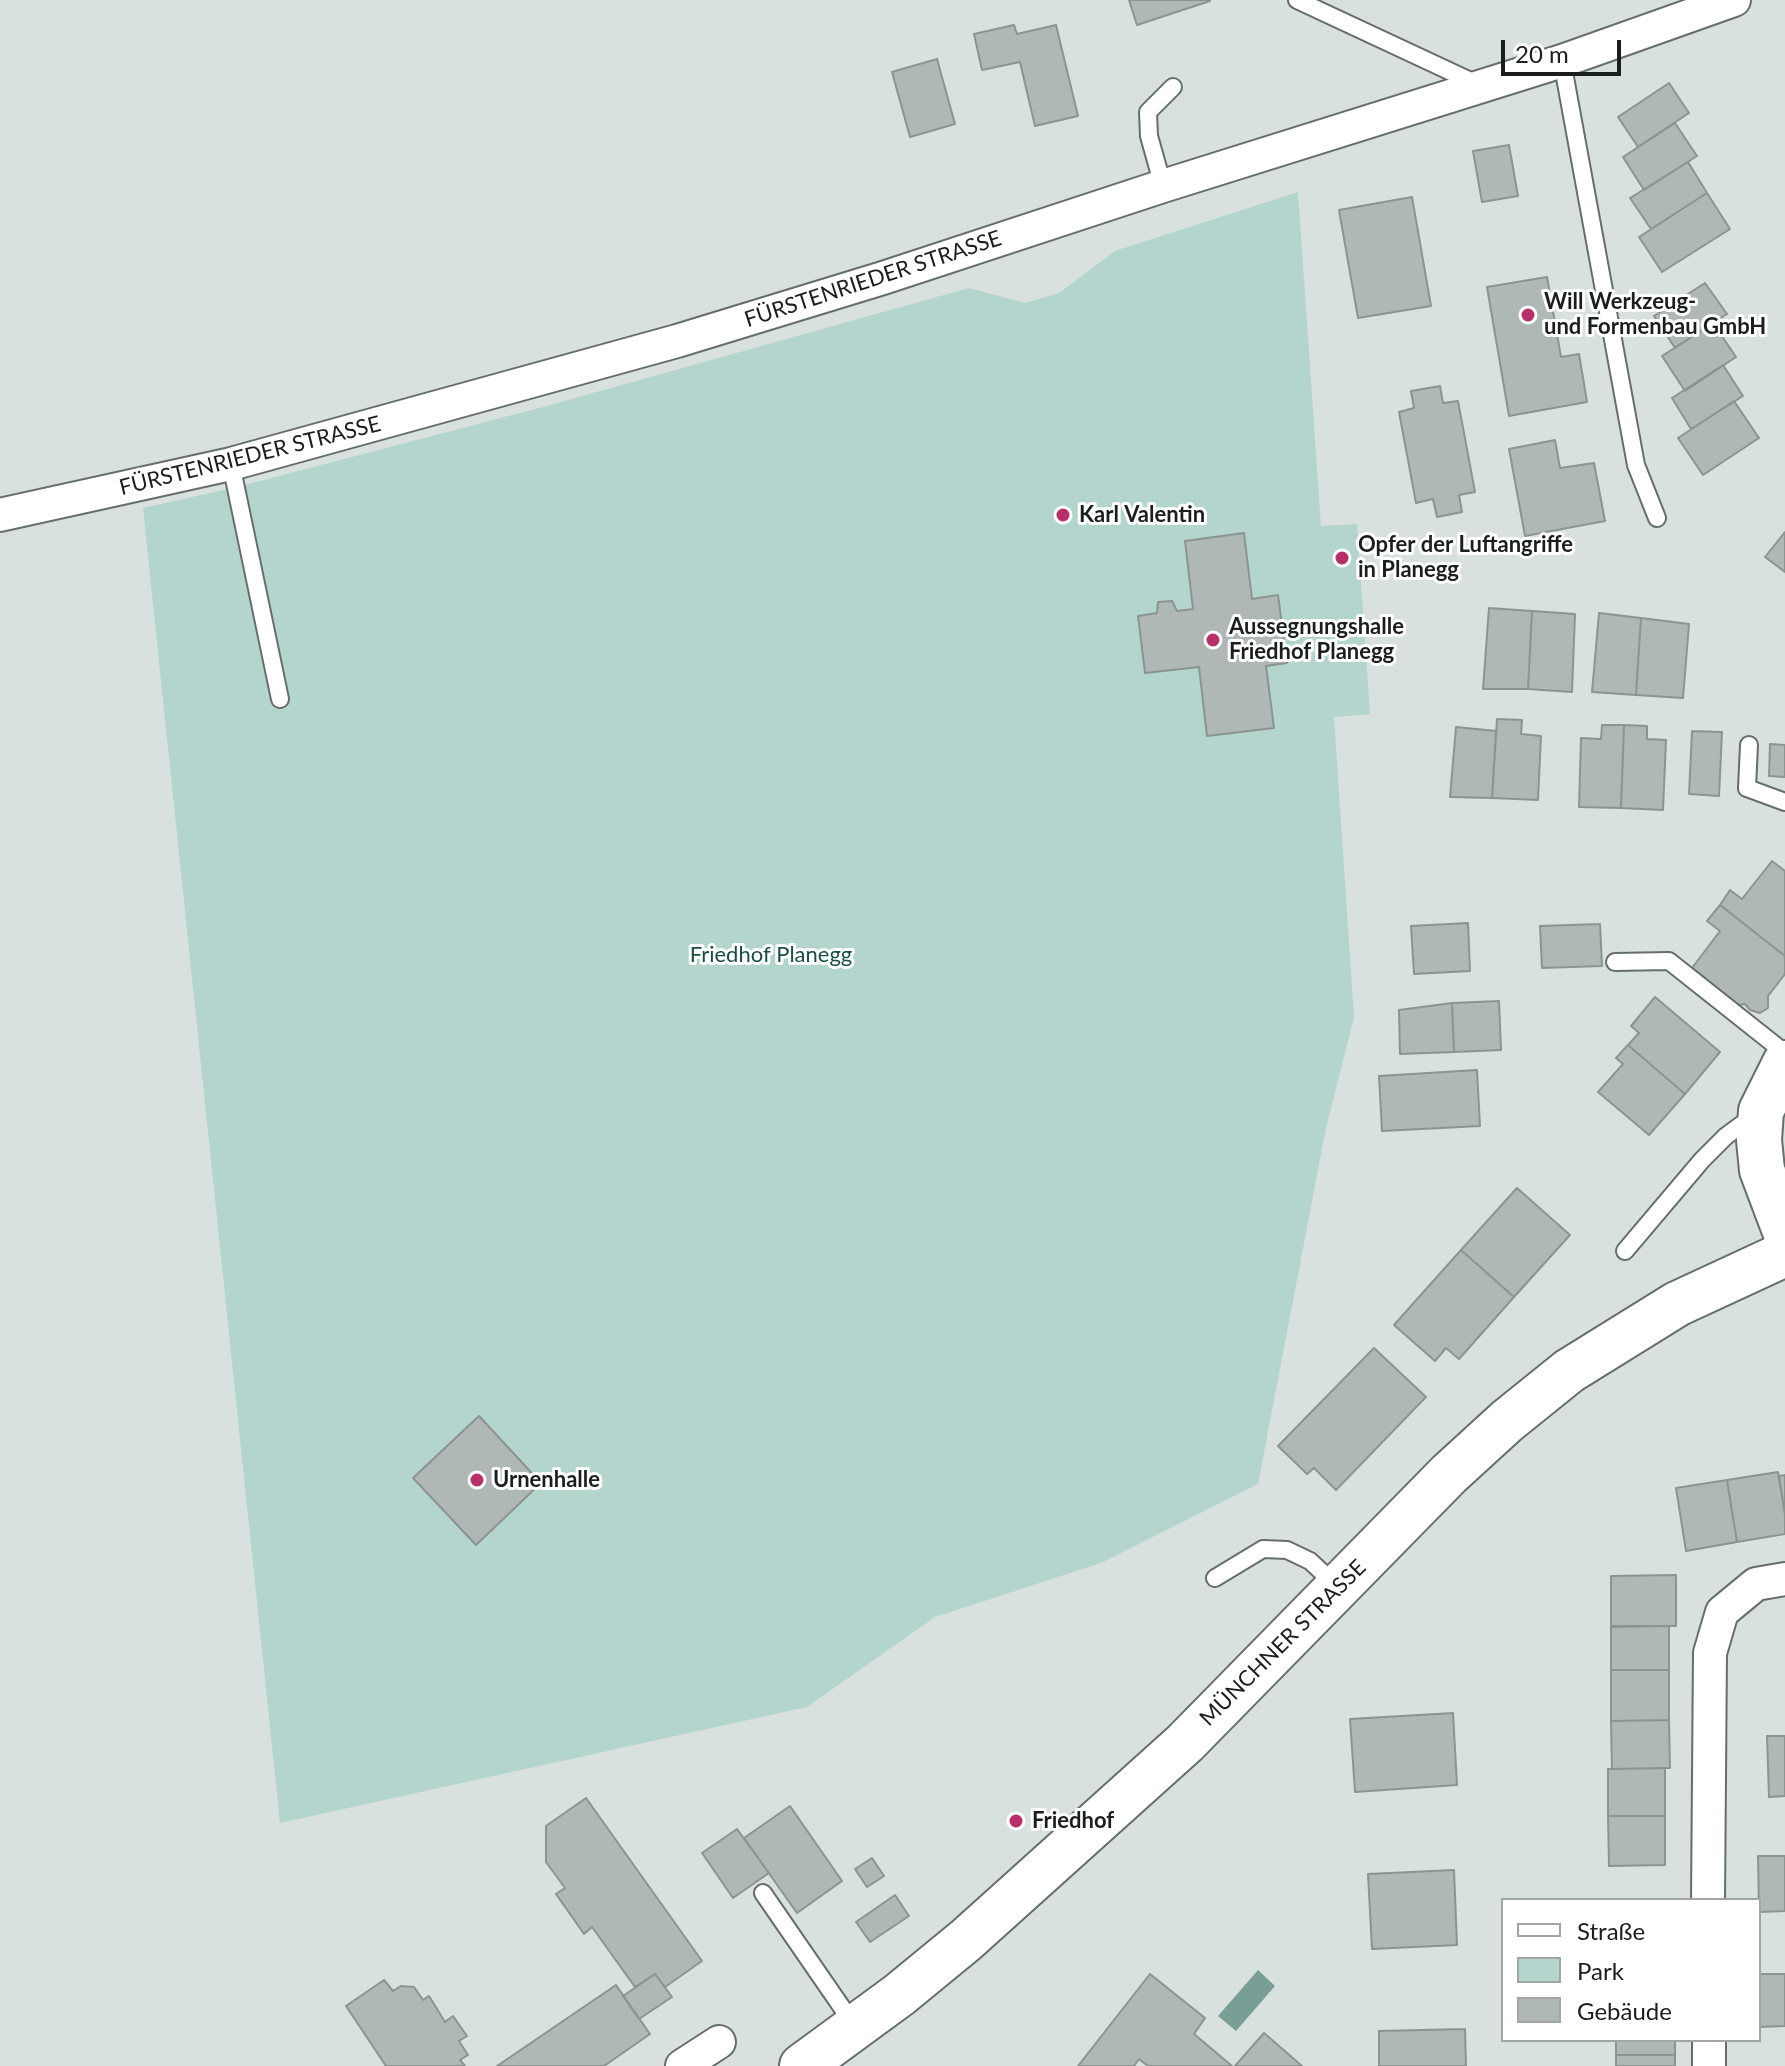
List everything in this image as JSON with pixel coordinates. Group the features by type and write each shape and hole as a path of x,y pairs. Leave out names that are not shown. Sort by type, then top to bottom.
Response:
{"main road":[{"path":"1785,1063 1761,1111 1759,1140 1762,1170 1785,1231"},
{"name":"MÜNCHNER STRASSE","path":"802,2066 899,1995 966,1940 1185,1743 1449,1474 1507,1421 1569,1371 1677,1304 1785,1254"}],"street":[{"name":"FÜRSTENRIEDER STRASSE","path":"0,515 231,464 677,341 1562,61 1734,0"},
{"path":"1708,1898 1710,1653 1722,1612 1756,1584 1785,1579"},
{"path":"682,2066 719,2042"},
{"path":"1709,2042 1709,2066"}],"lane":[{"path":"1297,0 1481,86"},
{"path":"1562,61 1636,465 1657,518"},
{"path":"1163,186 1149,136 1148,112 1173,87"},
{"path":"231,464 280,699"},
{"path":"1749,745 1747,788 1785,802"},
{"path":"1615,962 1669,961 1785,1053"},
{"path":"1625,1251 1702,1160 1726,1136 1761,1111"},
{"path":"1215,1578 1263,1549 1287,1550 1310,1561 1339,1588"},
{"path":"763,1893 855,2027"}],"green space":[{"name":"Friedhof Planegg","path":"1298,192 1321,526 1357,524 1370,714 1334,717 1354,1017 1326,1128 1258,1484 1101,1563 935,1617 807,1707 280,1823 143,508 237,487 543,407 969,288 1025,303 1059,293 1115,251"}],"shaded area":[{"path":"1258,1970 1275,1986 1236,2031 1218,2016"}],"building":[{"path":"1129,0 1210,0 1210,1 1137,25"},
{"path":"1014,25 1017,34 1056,25 1078,116 1035,126 1020,62 982,70 974,34"},
{"path":"937,59 955,124 910,137 892,72"},
{"path":"1669,83 1689,113 1638,147 1618,117"},
{"path":"1675,123 1697,156 1644,190 1623,157"},
{"path":"1509,145 1518,196 1482,202 1473,151"},
{"path":"1688,162 1707,193 1651,229 1630,198"},
{"path":"1707,193 1730,229 1662,272 1639,237"},
{"path":"1412,197 1431,306 1358,318 1339,210"},
{"path":"1547,277 1561,357 1579,354 1587,402 1509,416 1487,287"},
{"path":"1705,283 1727,314 1675,348 1654,316"},
{"path":"1713,323 1736,357 1685,391 1662,356"},
{"path":"1723,365 1743,396 1691,429 1672,398"},
{"path":"1440,386 1443,403 1458,401 1475,492 1459,495 1462,512 1437,517 1433,499 1416,503 1399,412 1414,408 1411,391"},
{"path":"1734,401 1759,438 1703,475 1678,438"},
{"path":"1555,440 1560,468 1594,463 1605,521 1525,536 1509,449"},
{"path":"1785,532 1785,572 1765,557"},
{"name":"Aussegnungshalle Friedhof Planegg","path":"1244,533 1252,599 1278,595 1287,663 1266,666 1274,728 1207,736 1199,667 1145,673 1138,616 1157,613 1158,602 1172,601 1177,611 1193,609 1185,541"},
{"path":"1489,608 1532,611 1528,689 1483,689"},
{"path":"1532,611 1575,614 1572,692 1528,689"},
{"path":"1599,613 1641,618 1636,695 1592,692"},
{"path":"1641,618 1689,624 1683,698 1636,695"},
{"path":"1497,719 1522,720 1521,734 1541,736 1538,800 1492,798"},
{"path":"1602,725 1624,725 1621,808 1579,807 1581,738 1601,739"},
{"path":"1624,725 1647,726 1647,739 1666,740 1663,810 1621,808"},
{"path":"1456,727 1496,731 1492,798 1450,797"},
{"path":"1692,731 1722,732 1719,796 1689,794"},
{"path":"1770,744 1785,745 1785,777 1769,776"},
{"path":"1772,861 1785,871 1785,956 1720,905 1730,890 1742,899"},
{"path":"1720,905 1785,956 1785,974 1768,996 1768,1008 1760,1013 1750,1010 1745,1004 1739,1005 1692,968 1720,931 1707,921"},
{"path":"1468,923 1470,971 1414,974 1411,926"},
{"path":"1600,924 1602,966 1542,968 1540,926"},
{"path":"1655,997 1720,1052 1685,1094 1628,1045 1639,1033 1631,1026"},
{"path":"1499,1001 1501,1050 1454,1052 1452,1003"},
{"path":"1452,1003 1454,1052 1400,1054 1399,1010"},
{"path":"1628,1045 1685,1094 1649,1135 1598,1092 1623,1064 1616,1058"},
{"path":"1477,1070 1480,1126 1382,1131 1379,1076"},
{"path":"1517,1188 1570,1235 1514,1297 1461,1250"},
{"path":"1461,1250 1514,1297 1459,1359 1446,1348 1435,1361 1394,1325"},
{"path":"1374,1348 1426,1397 1336,1490 1314,1468 1307,1474 1278,1446"},
{"name":"Urnenhalle","path":"479,1416 541,1483 476,1545 413,1478"},
{"path":"1778,1472 1785,1534 1737,1542 1727,1480"},
{"path":"1785,1475 1785,1515 1779,1476"},
{"path":"1727,1480 1737,1542 1686,1551 1676,1488"},
{"path":"1676,1575 1676,1626 1611,1626 1611,1576"},
{"path":"1669,1626 1669,1670 1611,1670 1611,1627"},
{"path":"1611,1670 1669,1670 1669,1720 1611,1721"},
{"path":"1453,1713 1457,1785 1355,1792 1350,1719"},
{"path":"1669,1720 1670,1768 1612,1769 1611,1721"},
{"path":"1767,1736 1785,1736 1785,1796 1769,1797"},
{"path":"1665,1768 1665,1816 1608,1816 1608,1769"},
{"path":"586,1798 702,1961 665,1987 655,1974 635,1987 592,1927 584,1934 556,1894 565,1888 546,1862 546,1826"},
{"path":"790,1806 842,1881 797,1913 744,1838"},
{"path":"1608,1816 1665,1816 1665,1865 1609,1866"},
{"path":"737,1829 769,1873 733,1898 702,1853"},
{"path":"1758,1856 1785,1856 1785,1911 1761,1912"},
{"path":"872,1858 884,1876 867,1887 855,1869"},
{"path":"1454,1870 1457,1945 1372,1949 1368,1874"},
{"path":"895,1895 909,1916 870,1942 856,1922"},
{"path":"655,1974 672,1997 639,2019 623,1996"},
{"path":"1150,1974 1205,2018 1194,2034 1232,2066 1148,2066 1139,2059 1134,2066 1078,2066"},
{"path":"1761,1974 1785,1974 1785,2026 1761,2027"},
{"path":"384,1980 393,1991 401,1986 414,1987 423,2000 429,1996 445,2022 453,2016 467,2036 459,2041 468,2055 460,2060 465,2066 386,2066 346,2006"},
{"path":"616,1985 650,2034 604,2066 497,2066"},
{"path":"1465,2029 1466,2066 1379,2066 1379,2031"},
{"path":"1264,2033 1302,2066 1235,2066"},
{"path":"1616,2042 1675,2042 1675,2055 1616,2055"},
{"path":"1616,2055 1675,2055 1675,2066 1616,2066"}],"place":[{"name":"Will Werkzeug- und Formenbau GmbH","path":"1528,315"},
{"name":"Karl Valentin","path":"1063,515"},
{"name":"Opfer der Luftangriffe in Planegg","path":"1342,558"},
{"name":"Aussegnungshalle Friedhof Planegg","path":"1213,640"},
{"name":"Urnenhalle","path":"477,1480"},
{"name":"Friedhof","path":"1016,1821"}]}
